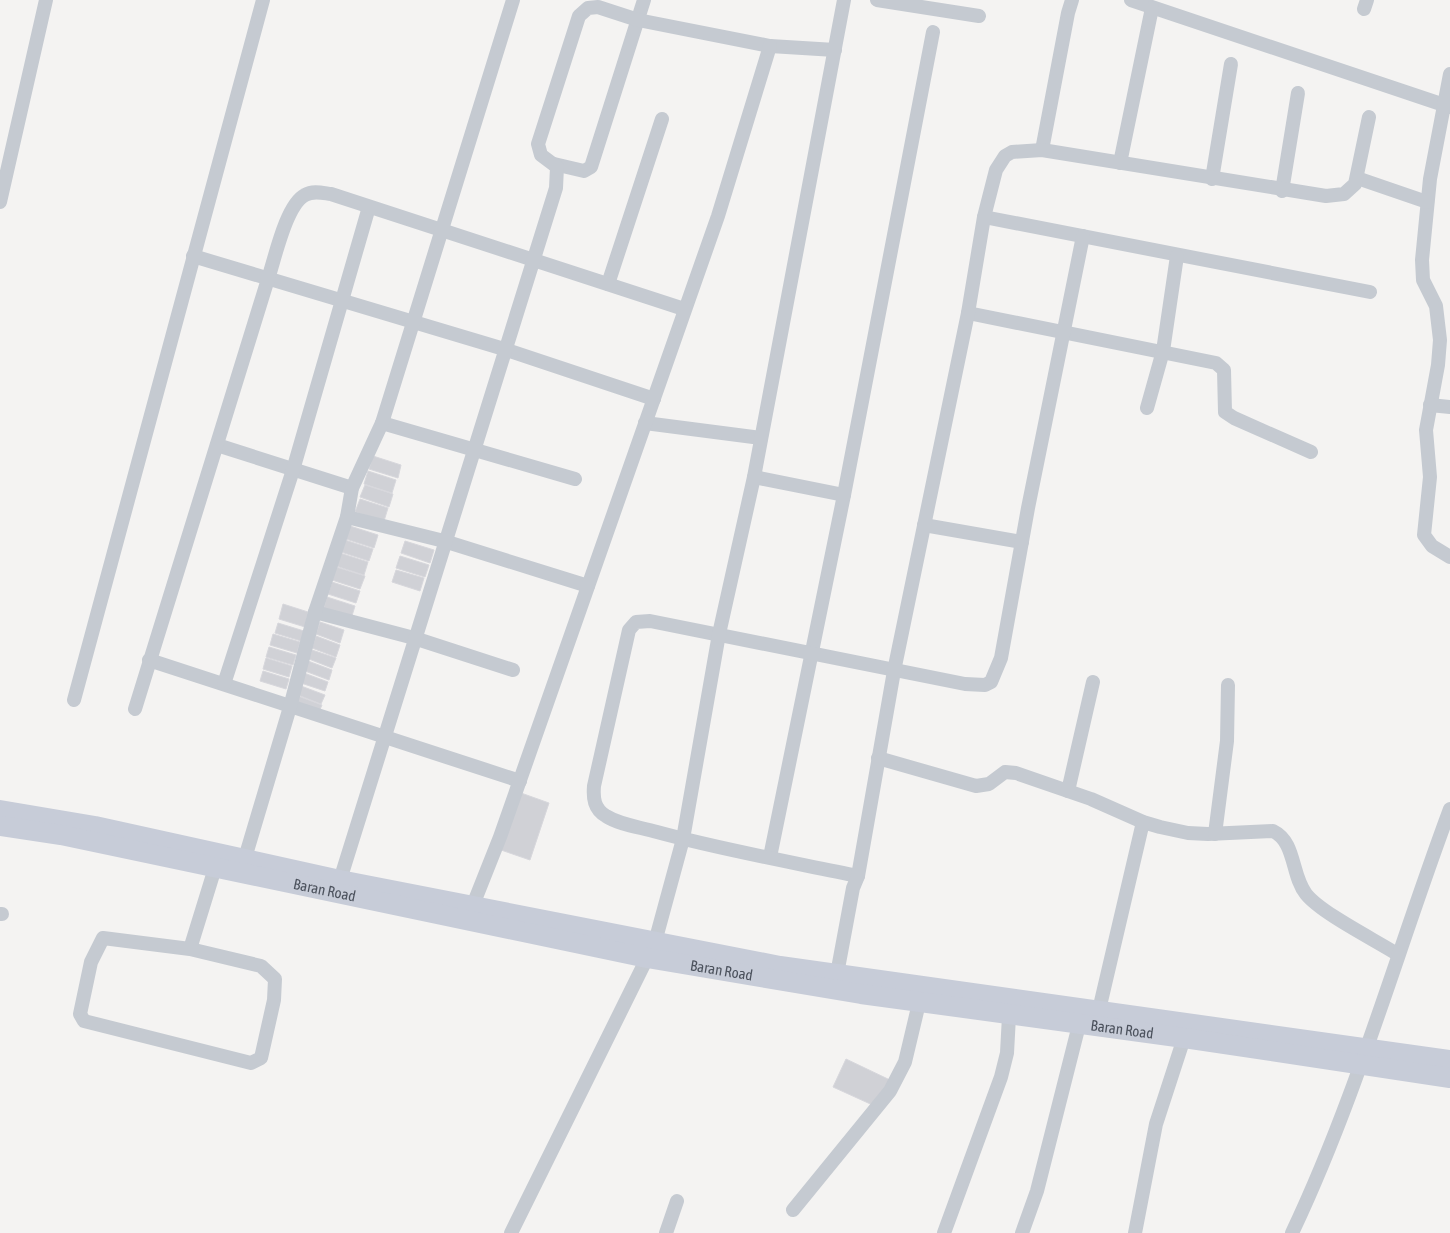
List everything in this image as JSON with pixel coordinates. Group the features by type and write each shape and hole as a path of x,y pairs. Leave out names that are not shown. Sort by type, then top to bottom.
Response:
{"main road":[{"name":"Baran Road","path":"0,810 86,824 340,880 473,905 651,950 1098,1010 1364,1057 1450,1078"},
{"name":"Baran Road","path":"0,826 61,835 215,868 919,1002 1009,1016 1184,1038 1364,1057 1450,1060"}],"street":[{"path":"0,202 46,0"},
{"path":"74,700 262,0"},
{"path":"245,858 290,707 315,612 347,516 352,488 382,423 513,0"},
{"path":"644,0 638,20 591,167 584,171 554,164 541,155 538,144 578,16 588,8 593,6 638,20 770,46 834,50"},
{"path":"511,1233 651,950 683,839 719,634 754,477 844,0"},
{"path":"877,0 979,16"},
{"path":"1042,150 1072,0"},
{"path":"1131,0 1447,106"},
{"path":"1120,163 1152,8"},
{"path":"770,857 844,494 933,32"},
{"path":"473,905 520,781 718,216 770,46"},
{"path":"1212,179 1231,64"},
{"path":"1450,74 1447,106 1427,202 1422,274 1424,285 1433,298 1445,325 1426,430 1430,491 1424,534 1432,546 1450,558"},
{"path":"1282,191 1298,93"},
{"path":"837,974 853,888 858,876 894,671 968,313 984,217 996,170 1005,156 1020,150 1042,150 1282,191 1336,196 1349,192 1357,178 1369,117"},
{"path":"608,284 662,120"},
{"path":"340,880 472,450 556,188 558,172 554,164"},
{"path":"1357,178 1427,202"},
{"path":"135,710 148,660 268,278 294,204 303,195 315,192 323,193 684,309"},
{"path":"224,684 292,470 369,207"},
{"path":"984,217 1370,292"},
{"path":"858,876 683,839 604,816 594,802 594,786 631,627 636,622 650,621 976,686 992,682 1001,658 1063,331 1083,236"},
{"path":"193,256 414,322 654,399"},
{"path":"1147,408 1163,351 1177,256"},
{"path":"968,313 1210,361 1221,366 1225,376 1223,403 1225,412 1234,418 1311,452"},
{"path":"1430,405 1450,407"},
{"path":"382,423 574,479"},
{"path":"645,423 761,438"},
{"path":"217,445 352,488"},
{"path":"754,477 844,494"},
{"path":"347,516 444,541 588,586"},
{"path":"924,525 1022,542"},
{"path":"315,612 414,638 514,670"},
{"path":"148,660 290,707 384,735 520,781"},
{"path":"1068,790 1093,682"},
{"path":"1215,834 1227,741 1228,685"},
{"path":"878,758 976,786 989,784 1002,774 1011,772 1068,790 1143,822 1188,833 1215,834 1266,830 1278,833 1287,842 1297,878 1307,896 1328,912 1397,954"},
{"path":"1292,1233 1364,1057 1397,954 1450,809"},
{"path":"1098,1010 1143,822"},
{"path":"190,949 215,868"},
{"path":"103,938 190,949 261,966 275,978 274,1000 262,1058 251,1063 84,1021 80,1014 91,962 103,938"},
{"path":"793,1210 888,1096 905,1062 919,1002"},
{"path":"944,1233 1001,1077 1007,1052 1009,1016"},
{"path":"1022,1233 1037,1190 1078,1024"},
{"path":"1135,1233 1156,1124 1184,1038"},
{"path":"666,1233 677,1201"}],"building":[{"path":"373,456 401,465 398,478 369,469"},
{"path":"368,471 396,480 392,493 364,484"},
{"path":"365,485 393,494 389,507 360,497"},
{"path":"360,499 388,508 384,521 355,512"},
{"path":"350,526 378,535 374,548 346,539"},
{"path":"345,540 373,549 369,561 341,552"},
{"path":"405,541 434,550 430,563 401,553"},
{"path":"340,553 368,562 364,575 336,566"},
{"path":"400,556 429,565 425,577 396,568"},
{"path":"336,567 365,576 360,589 332,580"},
{"path":"396,570 424,578 420,591 392,582"},
{"path":"332,582 360,591 356,603 328,594"},
{"path":"327,597 355,606 351,619 323,610"},
{"path":"283,604 308,612 305,627 279,619"},
{"path":"320,622 344,630 340,643 316,634"},
{"path":"278,623 304,631 301,641 275,633"},
{"path":"273,634 300,642 297,653 270,645"},
{"path":"316,636 340,645 336,657 312,648"},
{"path":"269,647 296,655 293,665 266,657"},
{"path":"312,650 336,658 332,668 309,659"},
{"path":"266,658 292,666 289,677 263,669"},
{"path":"308,661 332,670 329,680 305,671"},
{"path":"263,671 289,679 286,689 260,681"},
{"path":"304,673 328,682 325,691 301,683"},
{"path":"301,686 325,695 321,704 298,695"},
{"path":"298,696 322,705 318,714 294,706"},
{"path":"521,793 549,803 530,860 501,850"},
{"path":"846,1059 890,1080 877,1107 833,1087"}]}
